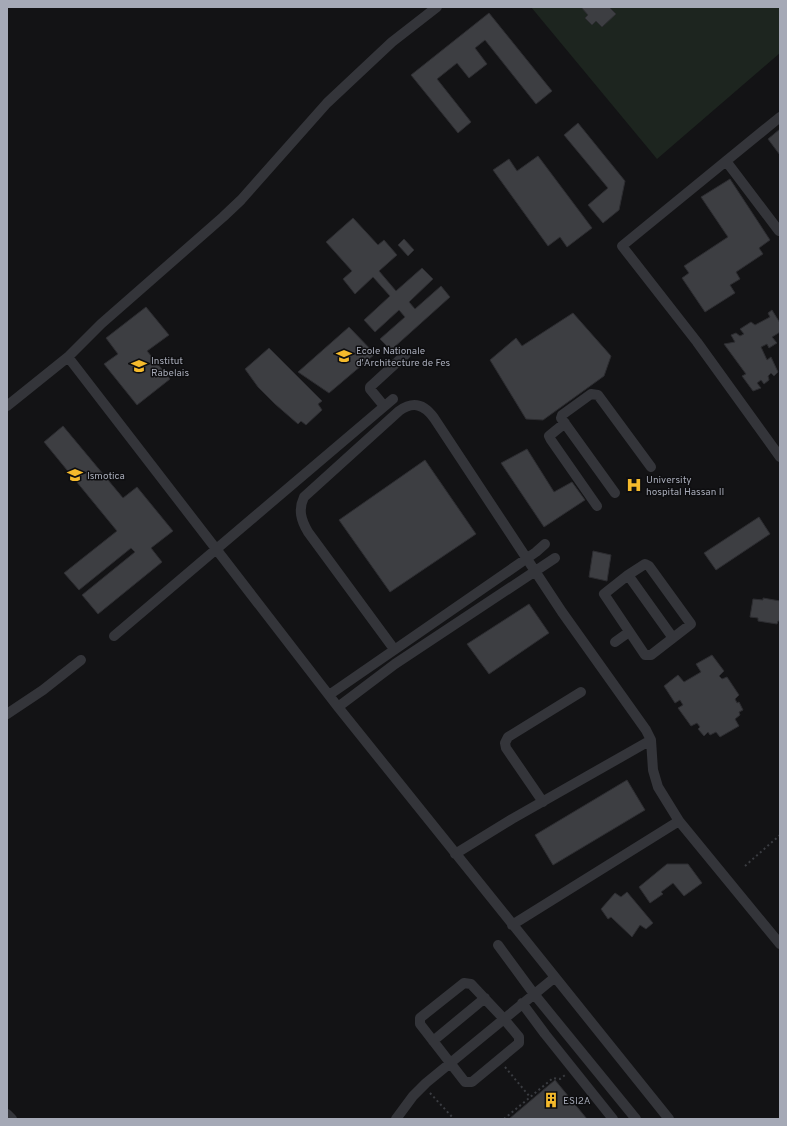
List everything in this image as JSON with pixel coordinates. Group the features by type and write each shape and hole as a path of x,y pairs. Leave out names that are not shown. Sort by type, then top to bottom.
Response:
{"street":[{"path":"7,406 68,357 101,324 127,303 241,200 327,103 392,42 437,7"},
{"path":"780,117 622,246 697,342 780,457"},
{"path":"726,161 779,231"},
{"path":"384,406 370,387 406,354"},
{"path":"68,357 338,707 554,978 669,1119"},
{"path":"615,493 561,418 562,415 591,394 598,395 651,467"},
{"path":"114,636 393,399"},
{"path":"394,649 308,532 303,524 300,513 304,497 406,406 415,404 432,414 562,612 640,720 651,740 653,770 658,787 679,820 780,944"},
{"path":"565,423 549,436 597,506"},
{"path":"329,695 545,544"},
{"path":"338,707 388,670 554,558"},
{"path":"645,564 649,566 691,624 651,655 645,655 604,594 628,575 645,564"},
{"path":"628,575 674,638"},
{"path":"614,642 629,632"},
{"path":"7,714 42,690 81,660"},
{"path":"380,660 388,670"},
{"path":"543,802 506,748 505,743 508,737 581,692"},
{"path":"455,854 651,740"},
{"path":"512,924 679,820"},
{"path":"498,945 534,994 636,1119"},
{"path":"396,1119 413,1096 424,1086 522,1003 554,978"},
{"path":"464,983 471,984 504,1019 519,1037 518,1043 472,1082 465,1082 420,1024 420,1018 464,983"},
{"path":"433,1041 485,998"},
{"path":"522,1003 545,1034 614,1119"},
{"path":"7,1114 12,1119"}],"path":[{"path":"745,866 780,835"},
{"path":"499,1060 530,1097"},
{"path":"504,1119 553,1078 560,1079 573,1067"},
{"path":"424,1086 454,1119"}],"shaded area":[{"path":"531,7 780,7 780,53 657,159"}],"building":[{"path":"581,7 609,7 616,14 602,27 596,21 592,25 585,18 588,15"},
{"path":"489,13 552,91 536,104 485,40 475,48 487,64 469,78 457,63 437,79 471,122 458,133 411,75"},
{"path":"578,123 625,181 619,210 603,223 588,205 608,188 564,135"},
{"path":"780,129 780,155 768,139"},
{"path":"538,156 592,228 567,247 560,237 548,246 493,170 509,159 517,171"},
{"path":"730,179 770,240 759,248 763,254 736,272 740,279 730,285 735,293 705,312 682,278 689,273 684,266 728,237 701,197"},
{"path":"353,218 378,245 384,240 397,255 379,271 396,291 422,268 433,279 409,302 415,309 441,286 450,297 391,350 380,339 405,317 399,310 375,332 364,320 390,296 373,277 355,294 343,279 352,271 326,242"},
{"path":"404,239 414,250 408,256 398,245"},
{"path":"146,307 169,335 147,351 170,379 137,405 104,364 118,354 106,338"},
{"path":"772,310 780,323 780,332 772,337 777,343 769,348 767,344 761,347 767,360 771,357 778,372 774,376 771,373 768,376 769,380 764,384 761,380 757,383 761,388 753,391 742,376 746,374 724,344 735,342 731,335 736,333 740,336 744,334 740,329 751,322 755,325 770,317 768,313"},
{"path":"573,313 611,356 604,376 543,420 526,419 490,360 516,338 522,346"},
{"path":"349,327 375,354 329,393 298,372"},
{"path":"269,348 322,401 318,404 322,410 306,425 301,421 298,424 275,404 258,387 245,369"},
{"path":"63,426 123,498 137,487 173,531 151,548 162,562 98,614 82,595 135,552 131,548 79,590 64,573 117,531 44,442"},
{"path":"527,449 554,492 572,482 585,500 544,527 501,463"},
{"path":"425,460 476,534 390,592 339,520"},
{"path":"759,517 770,534 716,570 704,553"},
{"path":"593,551 611,555 607,581 589,577"},
{"path":"763,598 780,601 780,621 778,621 777,624 758,621 758,618 750,617 753,599 763,600"},
{"path":"529,604 549,633 489,674 467,644"},
{"path":"712,655 724,671 719,676 722,679 727,677 739,695 735,699 737,703 739,702 743,710 739,712 740,715 735,719 739,726 720,737 716,732 710,735 708,732 704,736 698,729 700,727 697,723 691,726 678,708 683,705 680,700 675,703 664,686 678,675 684,682 701,672 696,664"},
{"path":"627,780 645,810 553,865 535,835"},
{"path":"667,864 688,864 702,883 684,896 673,883 661,892 663,894 650,903 639,887"},
{"path":"627,892 653,923 646,929 640,925 632,937 611,917 608,919 601,909 615,893 621,897"},
{"name":"ESI2A","path":"555,1080 587,1119 509,1119"}],"place":[{"name":"Ecole Nationale d'Architecture de Fes","path":"344,356"},
{"name":"Institut Rabelais","path":"139,366"},
{"name":"Ismotica","path":"75,475"},
{"name":"University hospital Hassan II","path":"634,485"},
{"name":"ESI2A","path":"551,1100"}]}
